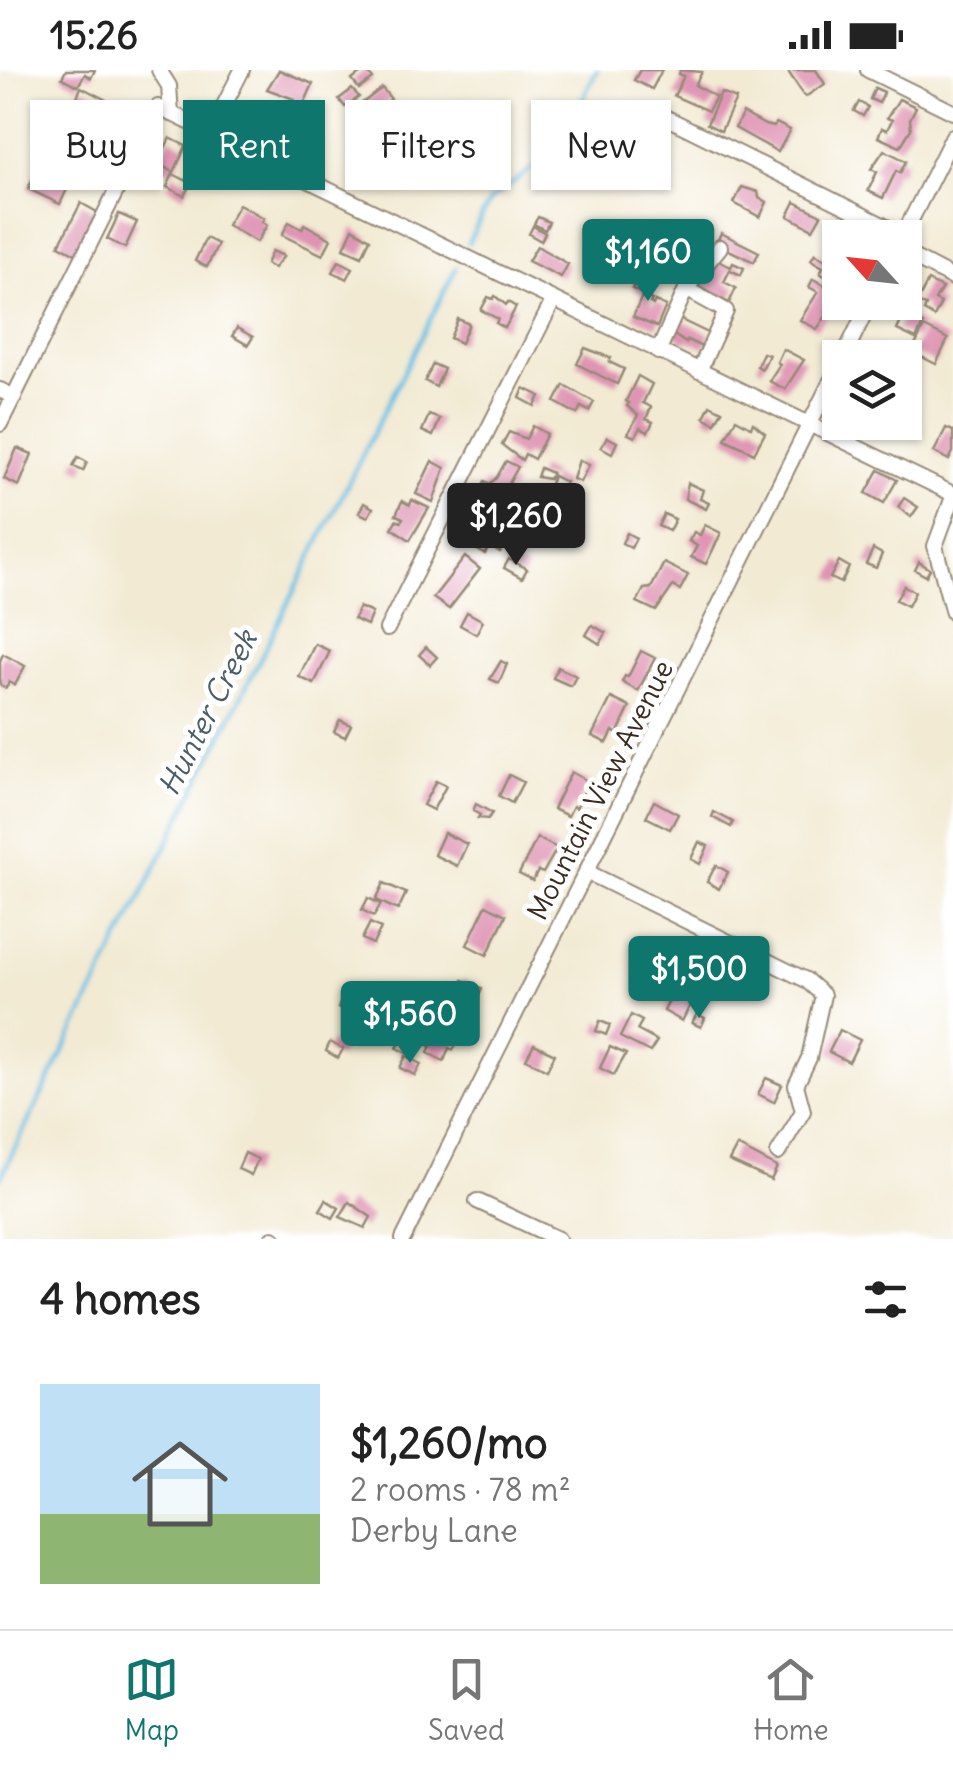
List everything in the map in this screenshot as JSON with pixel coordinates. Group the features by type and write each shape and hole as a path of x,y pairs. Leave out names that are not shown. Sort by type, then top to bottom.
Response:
{"street":[{"path":"159,70 169,86 172,114"},
{"path":"227,100 242,70"},
{"path":"868,70 953,112"},
{"path":"0,424 7,393 158,107 183,119"},
{"path":"671,120 871,220"},
{"path":"911,220 953,136"},
{"path":"325,189 953,496 935,546 953,613"},
{"path":"658,352 686,290 720,246"},
{"path":"922,262 953,278"},
{"path":"686,290 726,311 699,371"},
{"path":"388,629 553,302"},
{"name":"Mountain View Avenue","path":"404,1239 822,399"},
{"path":"587,872 806,980 822,995 809,1058 796,1085 803,1111 778,1153"},
{"path":"477,1201 558,1239"}],"building":[{"path":"66,70 95,70 91,78 85,74 78,86 62,78"},
{"path":"279,70 313,84 306,100 294,100 267,89"},
{"path":"365,70 373,79 359,89 352,80"},
{"path":"640,70 662,70 652,89 634,80"},
{"path":"680,70 702,72 695,85 716,97 708,111 674,96 684,76 679,74"},
{"path":"787,70 816,70 825,84 805,97"},
{"path":"81,87 106,100 76,100"},
{"path":"382,88 391,99 390,100 366,100"},
{"path":"875,88 884,92 879,103 870,99"},
{"path":"352,89 359,97 345,100 345,107 339,99"},
{"path":"721,93 736,99 721,131 707,124"},
{"path":"899,99 916,107 910,119 911,129 900,147 878,137 882,128 887,130 892,120 887,118"},
{"path":"859,102 868,107 863,116 854,111"},
{"path":"743,113 765,125 774,127 776,123 790,130 778,152 735,128"},
{"path":"170,138 183,144 174,172 163,167 163,152"},
{"path":"884,150 906,161 900,173 896,171 883,198 868,191 877,172 871,169"},
{"path":"173,174 183,179 183,190 187,190 184,196 167,187"},
{"path":"742,187 758,192 767,202 760,217 734,203"},
{"path":"30,190 67,190 60,204"},
{"path":"795,202 821,215 813,229 788,216"},
{"path":"81,203 97,212 76,254 59,245"},
{"path":"239,204 264,218 262,222 267,225 257,242 227,225"},
{"path":"119,214 137,222 125,248 107,239"},
{"path":"538,217 549,222 545,230 534,224"},
{"path":"289,222 302,229 304,224 331,239 323,255 282,235"},
{"path":"533,226 545,233 541,241 529,234"},
{"path":"353,228 370,239 362,256 344,248"},
{"path":"721,233 759,252 754,262 716,244"},
{"path":"206,238 218,244 207,267 195,261"},
{"path":"537,246 568,264 561,277 528,261"},
{"path":"272,251 284,256 274,268 266,264"},
{"path":"815,253 822,258 822,266 811,260"},
{"path":"717,260 744,268 741,275 730,270 724,282 736,288 729,303 698,288"},
{"path":"339,261 353,268 347,279 333,272"},
{"path":"638,276 654,283 650,303 666,306 657,327 633,317 643,294 632,289"},
{"path":"813,279 822,284 823,320 817,329 800,320 818,292 809,287"},
{"path":"928,281 942,288 935,300 941,303 934,317 924,311 922,292"},
{"path":"495,296 516,307 505,328 481,310 488,297"},
{"path":"675,317 710,334 704,348 687,340 686,343 668,331"},
{"path":"458,319 469,324 461,343 450,338"},
{"path":"902,320 923,324 916,339 897,330"},
{"path":"924,327 948,339 936,364 922,357 922,340 918,340"},
{"path":"237,328 253,337 248,345 232,336"},
{"path":"585,348 611,358 609,362 624,369 617,384 577,364"},
{"path":"783,349 804,360 785,389 769,381 780,364 777,362"},
{"path":"763,353 769,355 762,369 757,366"},
{"path":"433,364 444,369 436,387 425,381"},
{"path":"638,376 652,384 643,403 651,407 646,419 653,422 648,432 640,428 635,437 628,434 638,415 626,401"},
{"path":"564,385 594,402 589,411 581,407 577,414 555,402"},
{"path":"524,388 540,396 535,406 520,398"},
{"path":"710,405 722,411 715,423 704,417"},
{"path":"429,415 440,419 433,436 422,431"},
{"path":"736,419 751,427 753,423 765,433 754,453 725,439"},
{"path":"533,426 547,434 534,459 525,454 522,460 502,445 509,432 526,439"},
{"path":"946,428 953,431 949,460 934,452"},
{"path":"607,437 617,442 612,453 601,447"},
{"path":"17,448 32,454 19,486 4,479"},
{"path":"78,457 87,462 83,471 73,466"},
{"path":"579,460 589,465 580,482 573,479"},
{"path":"432,461 445,468 433,502 416,494"},
{"path":"506,461 518,467 509,483 515,486 511,493 506,491 499,504 479,493 485,481 490,484 497,477"},
{"path":"540,468 552,473 549,479 537,477"},
{"path":"879,470 897,480 884,503 866,493"},
{"path":"553,476 566,482 562,490 550,484"},
{"path":"688,483 703,490 700,499 709,503 706,509 685,499"},
{"path":"904,498 918,507 911,517 898,507"},
{"path":"412,500 429,508 410,540 392,528 396,520 401,522 403,518 396,515 402,501 410,505"},
{"path":"364,503 373,508 368,517 359,513"},
{"path":"489,511 504,519 497,533 507,539 500,552 489,547 485,554 472,547 479,534 475,531"},
{"path":"664,514 675,519 669,531 658,526"},
{"path":"540,519 551,526 547,533 535,527"},
{"path":"705,525 721,533 706,564 691,557 697,546 689,541 694,532 700,535"},
{"path":"627,533 636,538 631,548 622,543"},
{"path":"873,549 882,554 876,568 866,564"},
{"path":"465,557 480,569 449,609 433,598"},
{"path":"509,559 527,569 522,578 504,568"},
{"path":"839,561 849,567 841,583 830,578"},
{"path":"919,562 930,569 926,576 915,570"},
{"path":"664,563 688,575 680,590 673,586 656,611 637,602 644,589 651,588"},
{"path":"904,586 915,592 908,606 896,600"},
{"path":"359,607 372,613 367,625 354,619"},
{"path":"467,612 483,621 476,634 460,625"},
{"path":"592,625 606,633 600,644 586,635"},
{"path":"315,644 330,651 314,684 299,677"},
{"path":"426,647 437,657 430,665 419,655"},
{"path":"641,651 655,658 638,691 622,682"},
{"path":"3,654 25,666 15,685 9,682 6,688 0,685"},
{"path":"501,661 507,664 499,683 490,679"},
{"path":"558,667 576,676 571,686 553,678"},
{"path":"611,698 630,707 617,734 613,731 607,743 592,736"},
{"path":"340,720 351,725 345,737 334,732"},
{"path":"571,772 589,782 568,816 553,809"},
{"path":"509,775 523,782 512,803 499,796"},
{"path":"436,781 446,786 433,810 423,805"},
{"path":"654,801 678,814 670,829 646,817"},
{"path":"476,804 492,813 488,819 478,818 480,815 473,811"},
{"path":"714,812 733,822 731,827 712,817"},
{"path":"444,833 467,844 457,866 434,855"},
{"path":"537,838 557,848 543,873 538,871 533,881 519,874"},
{"path":"699,842 708,846 700,864 691,859"},
{"path":"716,865 728,872 719,889 707,882"},
{"path":"384,883 406,893 398,910 376,900"},
{"path":"368,898 381,904 374,916 362,910"},
{"path":"486,905 506,915 487,955 467,945"},
{"path":"370,923 381,928 373,944 362,939"},
{"path":"463,980 482,989 464,1028 445,1019"},
{"path":"678,983 697,992 682,1021 664,1011"},
{"path":"344,994 355,999 349,1013 338,1008"},
{"path":"372,1006 391,1016 383,1032 366,1018"},
{"path":"697,1014 705,1018 701,1027 692,1023"},
{"path":"631,1015 642,1021 637,1030 657,1041 650,1052 620,1037"},
{"path":"600,1021 610,1025 606,1035 596,1031"},
{"path":"429,1030 457,1043 453,1050 449,1048 444,1061 428,1053 431,1046 423,1042"},
{"path":"840,1030 860,1040 849,1062 829,1052"},
{"path":"403,1038 416,1045 411,1055 397,1048"},
{"path":"330,1042 343,1049 338,1058 326,1051"},
{"path":"534,1044 555,1054 547,1070 526,1059"},
{"path":"610,1047 626,1054 614,1075 600,1068"},
{"path":"406,1056 421,1064 415,1075 400,1068"},
{"path":"766,1078 782,1085 774,1102 758,1094"},
{"path":"737,1146 777,1167 771,1180 729,1161"},
{"path":"245,1153 258,1159 251,1175 238,1169"},
{"path":"326,1200 339,1208 333,1218 320,1210"},
{"path":"349,1202 371,1217 365,1228 340,1217"}],"waterway":[{"name":"Hunter Creek","path":"468,243 490,200 558,149 597,70"},
{"name":"Hunter Creek","path":"0,1178 456,268"}]}
